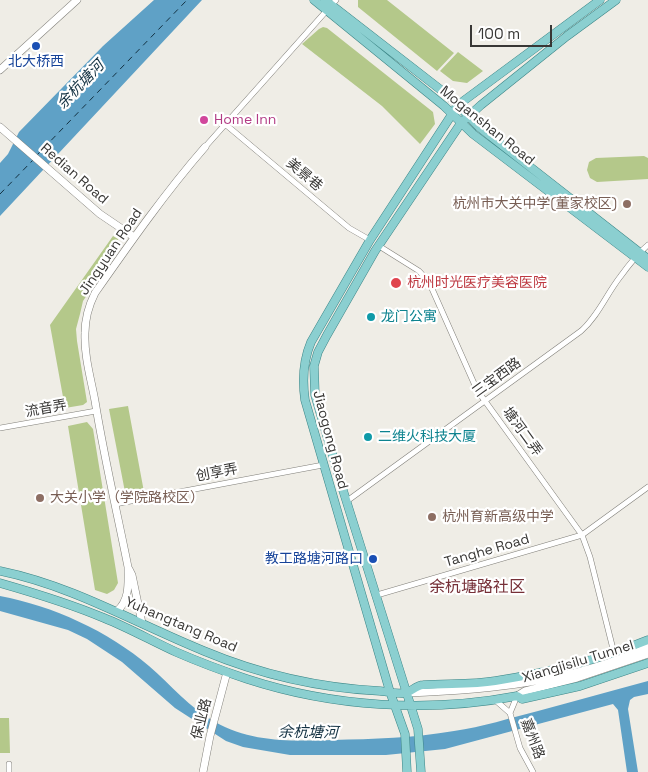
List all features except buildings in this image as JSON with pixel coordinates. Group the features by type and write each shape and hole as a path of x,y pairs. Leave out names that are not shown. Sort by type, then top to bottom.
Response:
{"main road":[{"name":"Moganshan Road","path":"314,0 330,4 450,97 479,127 638,255 648,267"},
{"path":"458,105 600,0"},
{"name":"Jiaogong Road","path":"421,772 418,729 315,394 314,366 318,352 327,335 379,246 461,123 566,36 616,0"},
{"name":"Moganshan Road","path":"330,4 473,134 638,255 648,259"},
{"name":"Jiaogong Road","path":"408,772 405,734 390,692 304,400 303,371 311,342 370,240 458,105"},
{"name":"Yuhangtang Road","path":"0,571 28,577 72,592 204,652 272,674 343,688 406,693 421,685 475,683 523,676 569,666 648,640"},
{"name":"Yuhangtang Road","path":"0,583 103,617 176,652 227,672 310,695 352,702 411,706 494,700 517,696 522,699 551,694 648,663"}],"street":[{"path":"0,70 77,0"},
{"name":"Jingyuan Road","path":"117,611 125,602 128,592 128,566 96,411 86,350 84,332 90,302 134,236 180,175 330,4"},
{"name":"美景巷","path":"225,124 349,228 370,240"},
{"name":"Redian Road","path":"0,127 100,214 134,236"},
{"name":"三宝西路","path":"347,501 591,322 619,278 648,245"},
{"name":"塘河二弄","path":"379,246 419,271 429,282 477,390 582,535 590,557 614,652"},
{"name":"流音弄","path":"0,428 96,411"},
{"name":"创享弄","path":"115,504 323,465"},
{"name":"Tanghe Road","path":"376,594 582,535 648,487"},
{"name":"Jingyuan Road","path":"128,566 132,575 142,623"},
{"name":"Xiangjisilu Tunnel","path":"406,693 456,691 520,684 580,671 648,647"},
{"name":"Xiangjisilu Tunnel","path":"517,696 525,691 577,678 648,654"},
{"name":"保业路","path":"203,772 216,710 227,672"},
{"name":"嘉州路","path":"510,713 517,696"},
{"name":"嘉州路","path":"494,700 510,713 517,740 525,760 534,772"},
{"path":"9,764 9,772"}],"green space":[{"path":"358,0 387,0 454,53 437,71 358,7"},
{"path":"323,27 327,28 433,112 435,124 420,144 382,106 302,44"},
{"path":"458,52 483,71 467,83 453,81 440,71"},
{"path":"644,156 648,158 648,179 597,182 590,178 587,170 589,162 596,158"},
{"path":"113,236 118,239 119,247 83,301 76,329 87,402 83,405 65,408 50,325"},
{"path":"128,406 144,492 129,494 125,492 109,409"},
{"path":"87,422 93,429 118,583 114,590 107,594 95,590 68,426"},
{"path":"0,718 9,718 10,753 0,753"}],"water":[{"name":"余杭塘河","path":"154,0 202,0 0,216 0,163 8,154 19,132 103,46"},
{"path":"0,596 20,600 60,613 98,631 133,653 189,703 215,722 243,734 273,739 303,741 363,739 409,737 439,733 486,725 648,681 648,694 634,697 630,700 628,709 638,772 627,772 618,710 613,704 445,749 386,755 290,755 243,747 226,741 175,708 122,662 87,639 68,630 0,611"}],"ferry route":[{"path":"36,156 187,0"},
{"path":"0,194 34,159"}],"place":[{"name":"北大桥西","path":"36,46"},
{"name":"Home Inn","path":"204,120"},
{"name":"杭州市大关中学(董家校区)","path":"627,204"},
{"name":"杭州时光医疗美容医院","path":"396,283"},
{"name":"龙门公寓","path":"371,317"},
{"name":"二维火科技大厦","path":"368,437"},
{"name":"大关小学（学院路校区）","path":"40,498"},
{"name":"杭州育新高级中学","path":"432,517"},
{"name":"教工路塘河路口","path":"373,559"}],"district":[{"name":"余杭塘路社区","path":"477,588"}]}
